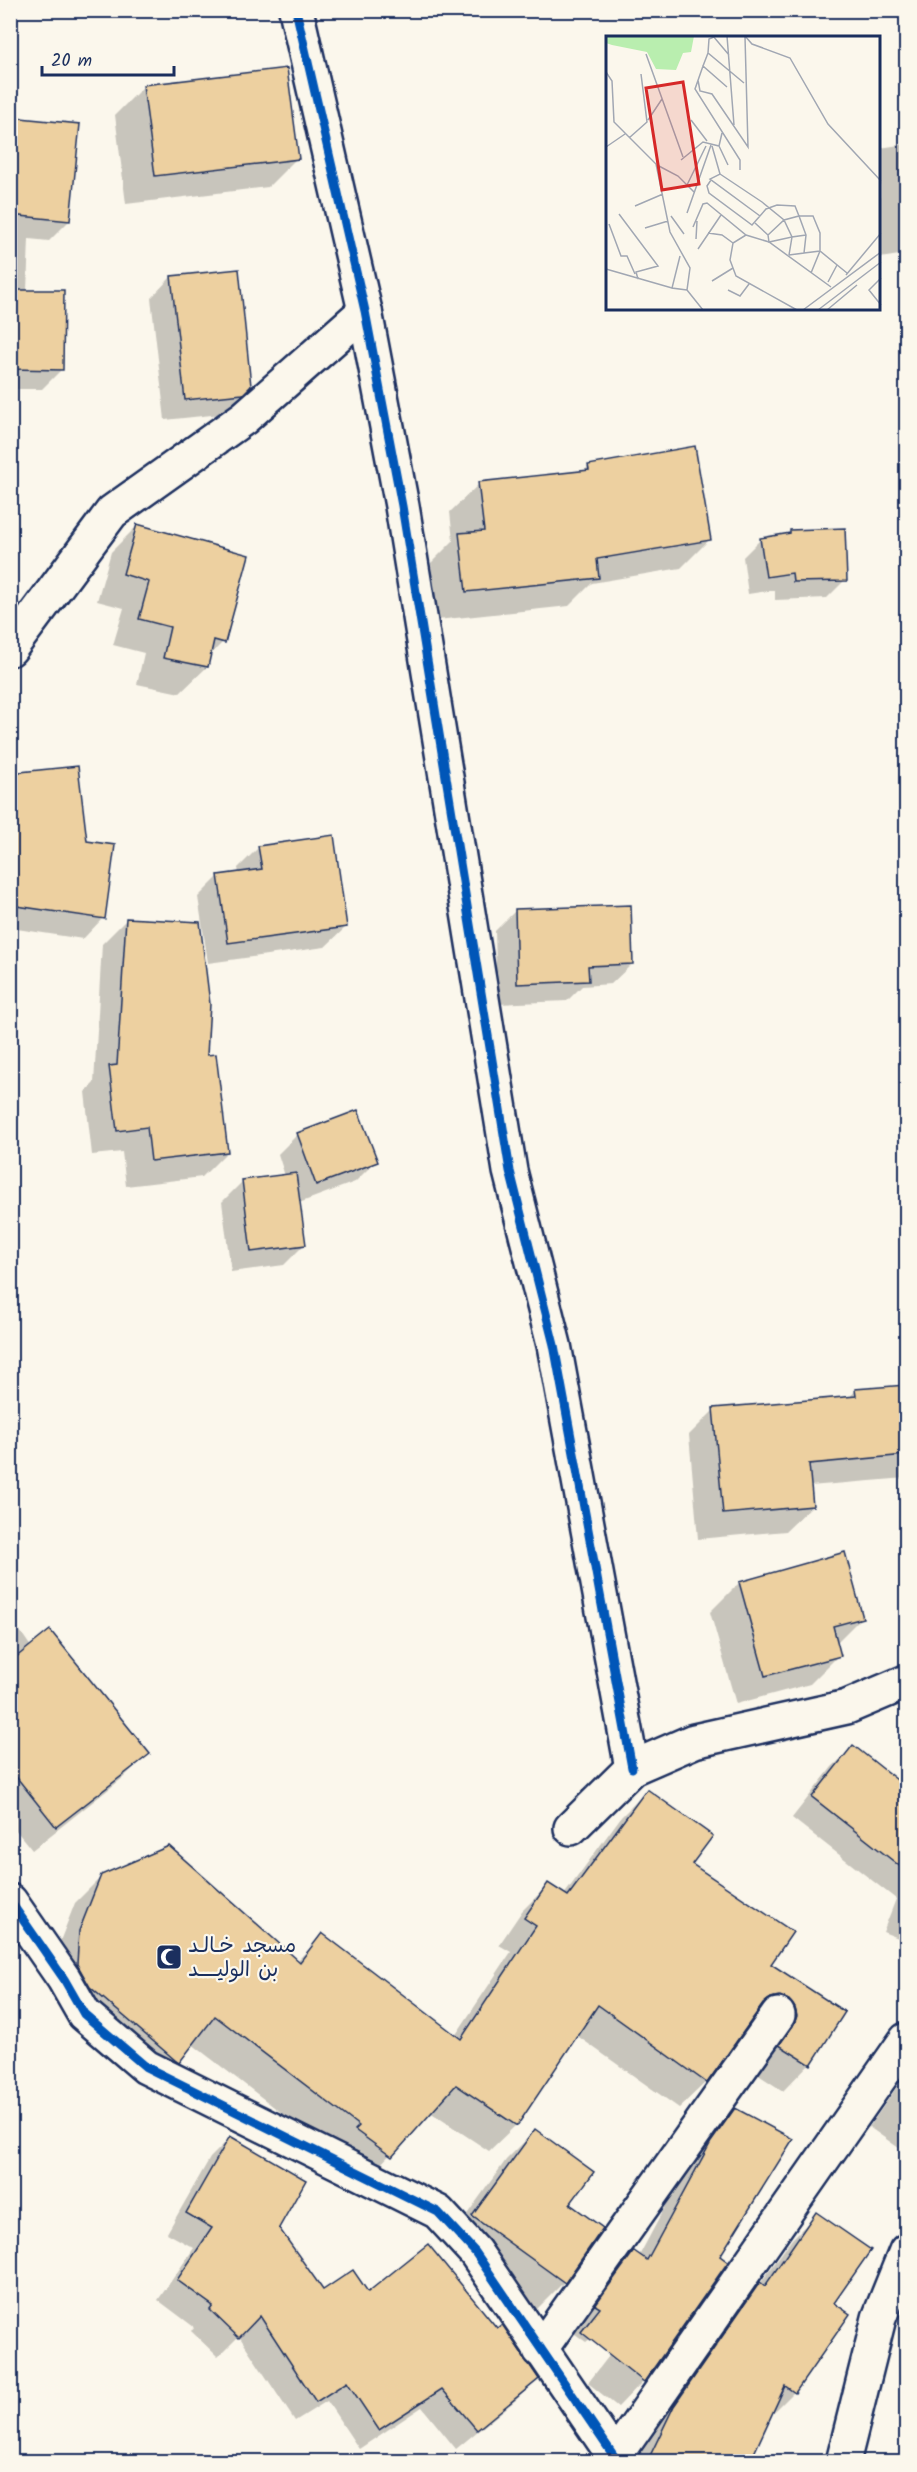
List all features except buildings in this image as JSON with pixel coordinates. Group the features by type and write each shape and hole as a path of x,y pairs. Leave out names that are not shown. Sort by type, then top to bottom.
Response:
{"street":[{"path":"296,10 365,311 402,506 510,1172 555,1345 632,1768"},
{"path":"10,649 112,512 244,418 365,311"},
{"path":"571,1828 632,1768 693,1741 847,1707 906,1682"},
{"path":"10,1901 64,1978 84,2014 146,2067 438,2212 475,2252 540,2350 617,2459 906,2040"},
{"path":"540,2350 778,2015"},
{"path":"843,2462 879,2318 906,2251"}],"cycle path":[{"path":"296,10 365,311 402,506 510,1171 554,1345 632,1768"},
{"path":"10,1901 64,1979 84,2014 146,2067 438,2212 475,2252 618,2462"}],"place":[{"name":"مسجد خـالـد بن الوليــــد","path":"169,1957"}]}
